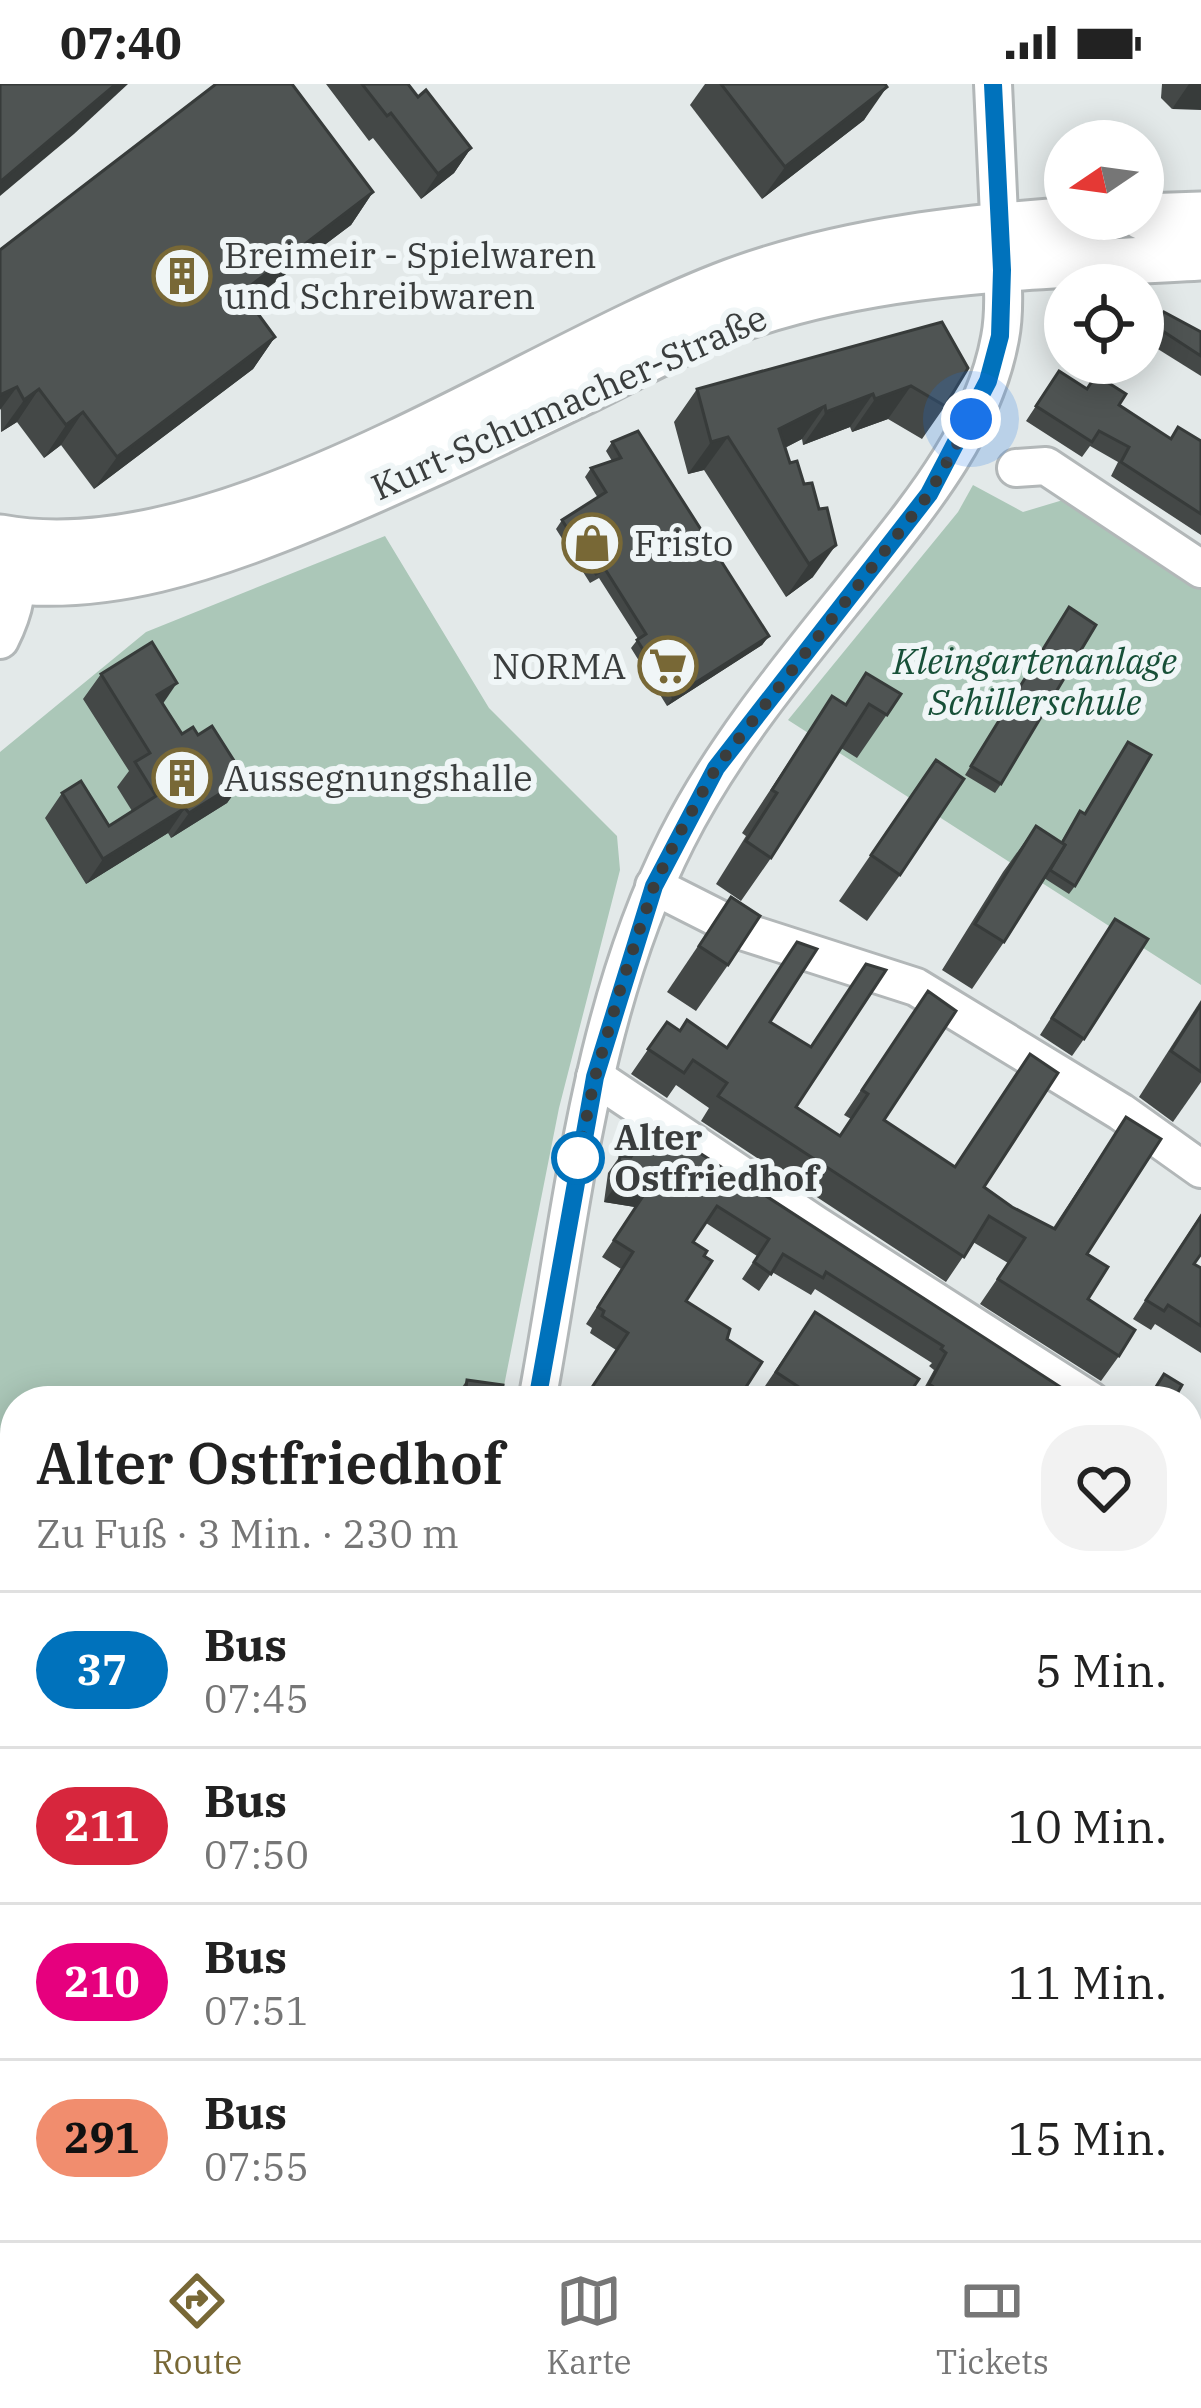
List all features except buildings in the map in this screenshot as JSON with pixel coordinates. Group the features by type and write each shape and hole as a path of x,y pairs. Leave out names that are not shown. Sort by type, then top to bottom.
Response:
{"main road":[{"path":"1164,216 1201,215"},
{"name":"Kurt-Schumacher-Straße","path":"5,558 61,582 124,574 225,550 362,495 719,326 1044,234"},
{"name":"Kurt-Schumacher-Straße","path":"1001,248 1201,257"}],"street":[{"path":"540,1386 595,1077 654,886 716,768 929,494 971,419 1000,336 993,84"},
{"path":"1016,468 1046,466 1201,569"},
{"name":"Kurt-Schumacher-Straße","path":"0,640 15,609 5,558"},
{"path":"654,886 745,932 916,987 1121,1112 1201,1169"},
{"path":"595,1077 1067,1386"}],"green space":[{"name":"Kleingartenanlage Schillerschule","path":"973,485 1023,512 1073,497 1201,580 1201,985 788,720 958,512"},
{"name":"Alter Ostfriedhof","path":"385,536 489,708 617,836 620,870 559,1108 504,1386 0,1386 0,752 146,632"}],"bus line":[{"name":"37","path":"540,1386 595,1077 654,886 716,768 929,494 988,381 1000,336 1002,270 993,84"}],"place":[{"name":"Breimeir - Spielwaren und Schreibwaren","path":"182,276"},
{"name":"Fristo","path":"592,543"},
{"name":"NORMA","path":"668,666"},
{"name":"Aussegnungshalle","path":"182,778"},
{"name":"Alter Ostfriedhof","path":"578,1158"}],"route":[{"path":"578,1158 623,980 654,886 678,836 716,768 929,494 971,419"}]}
